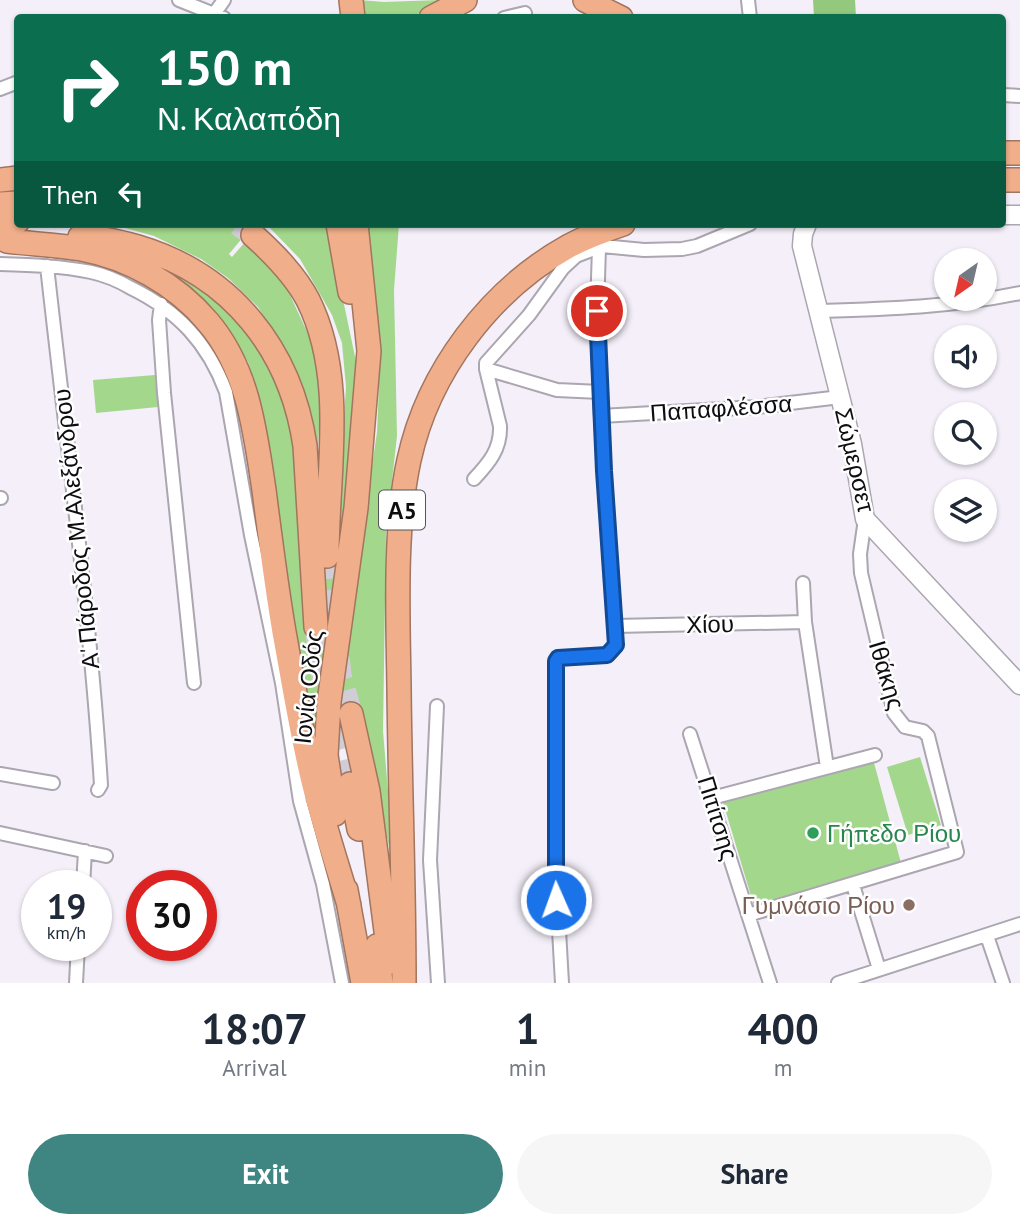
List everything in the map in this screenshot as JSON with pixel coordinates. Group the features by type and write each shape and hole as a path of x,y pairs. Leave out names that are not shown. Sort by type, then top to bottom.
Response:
{"highway":[{"path":"439,14 465,0"},
{"path":"585,0 613,14"},
{"path":"612,0 631,14"},
{"name":"Α5","path":"404,983 398,663 402,517 409,459 431,397 444,370 486,312 537,266 570,246 613,228"},
{"path":"6,231 50,237 87,237 121,242 151,251 207,279 232,299 254,322 286,374 301,418 316,627"},
{"path":"6,231 116,259 156,278 190,303 226,346 249,402 284,628 304,736 316,791 349,905"},
{"name":"Ιονία Οδός","path":"348,233 367,395 356,508 329,702 326,755 363,983"},
{"path":"253,235 271,251 302,289 317,321 328,361 331,383 331,437 327,556"},
{"path":"351,713 368,791 393,983"},
{"path":"350,784 366,865 381,983"}],"street":[{"path":"179,0 211,14"},
{"path":"522,14 526,13"},
{"path":"474,479 493,457 500,435 499,420 486,369 488,360 529,315 566,264 576,256 599,247 682,249 697,246 740,228"},
{"name":"Σώμερσετ","path":"805,228 802,246 861,487 865,519 1020,685"},
{"path":"562,983 555,859 556,661 558,658 610,654 616,645 601,416 597,311 599,247"},
{"path":"0,264 47,266 94,273 119,282 161,304 178,317 196,337 219,371 226,392 251,535 282,683 300,801 321,872 342,983"},
{"name":"Α' Πάροδος Μ.Αλεξάνδρου","path":"47,266 85,605 101,785 98,790"},
{"path":"820,311 918,307 1019,296"},
{"path":"161,304 159,320 164,393 194,683"},
{"path":"486,369 556,390 600,392"},
{"name":"Παπαφλέσσα","path":"601,416 757,407 840,397"},
{"name":"Ιθάκης","path":"853,885 957,852 928,736 923,731 905,727 894,713 861,573 860,554 865,519"},
{"path":"803,583 805,622 827,767"},
{"name":"Χίου","path":"615,626 805,622"},
{"path":"436,706 430,860 438,983"},
{"name":"Πιτίτσης","path":"690,734 770,983"},
{"path":"712,798 874,755"},
{"path":"0,774 53,783"},
{"path":"0,833 106,856"},
{"path":"84,870 85,851"},
{"path":"748,915 853,885 879,969"},
{"path":"838,983 1020,924"},
{"path":"987,936 1003,983"},
{"path":"76,983 77,961"}],"green space":[{"path":"359,0 440,0 418,14 361,14"},
{"path":"813,0 855,0 856,14 814,14"},
{"path":"125,228 251,228 229,254 232,257 246,241 284,282 309,336 316,359 319,428 315,502 305,396 291,360 258,307 228,278 201,259 154,236"},
{"path":"270,228 328,228 358,371 350,467 317,706 315,769 261,407 248,362 218,319 141,258 209,294 243,324 284,385 316,560 341,460 346,387 342,343 332,315 300,259"},
{"path":"368,228 399,228 394,290 397,436 386,534 383,731 393,852 390,852 361,707 341,709 349,627 377,432 379,385"},
{"path":"155,375 158,407 96,413 93,380"},
{"path":"920,757 941,825 908,835 887,767"},
{"name":"Γήπεδο Ρίου","path":"873,759 901,863 754,906 723,802"}],"tunnel":[{"path":"243,228 253,235"},
{"path":"327,556 340,675 351,714"},
{"path":"316,627 323,678 350,784"}],"place":[{"name":"Γήπεδο Ρίου","path":"813,833"},
{"name":"Γυμνάσιο Ρίου","path":"909,905"}],"route":[{"path":"556,900 556,661 558,658 607,655 616,645 600,402 597,311"}]}
